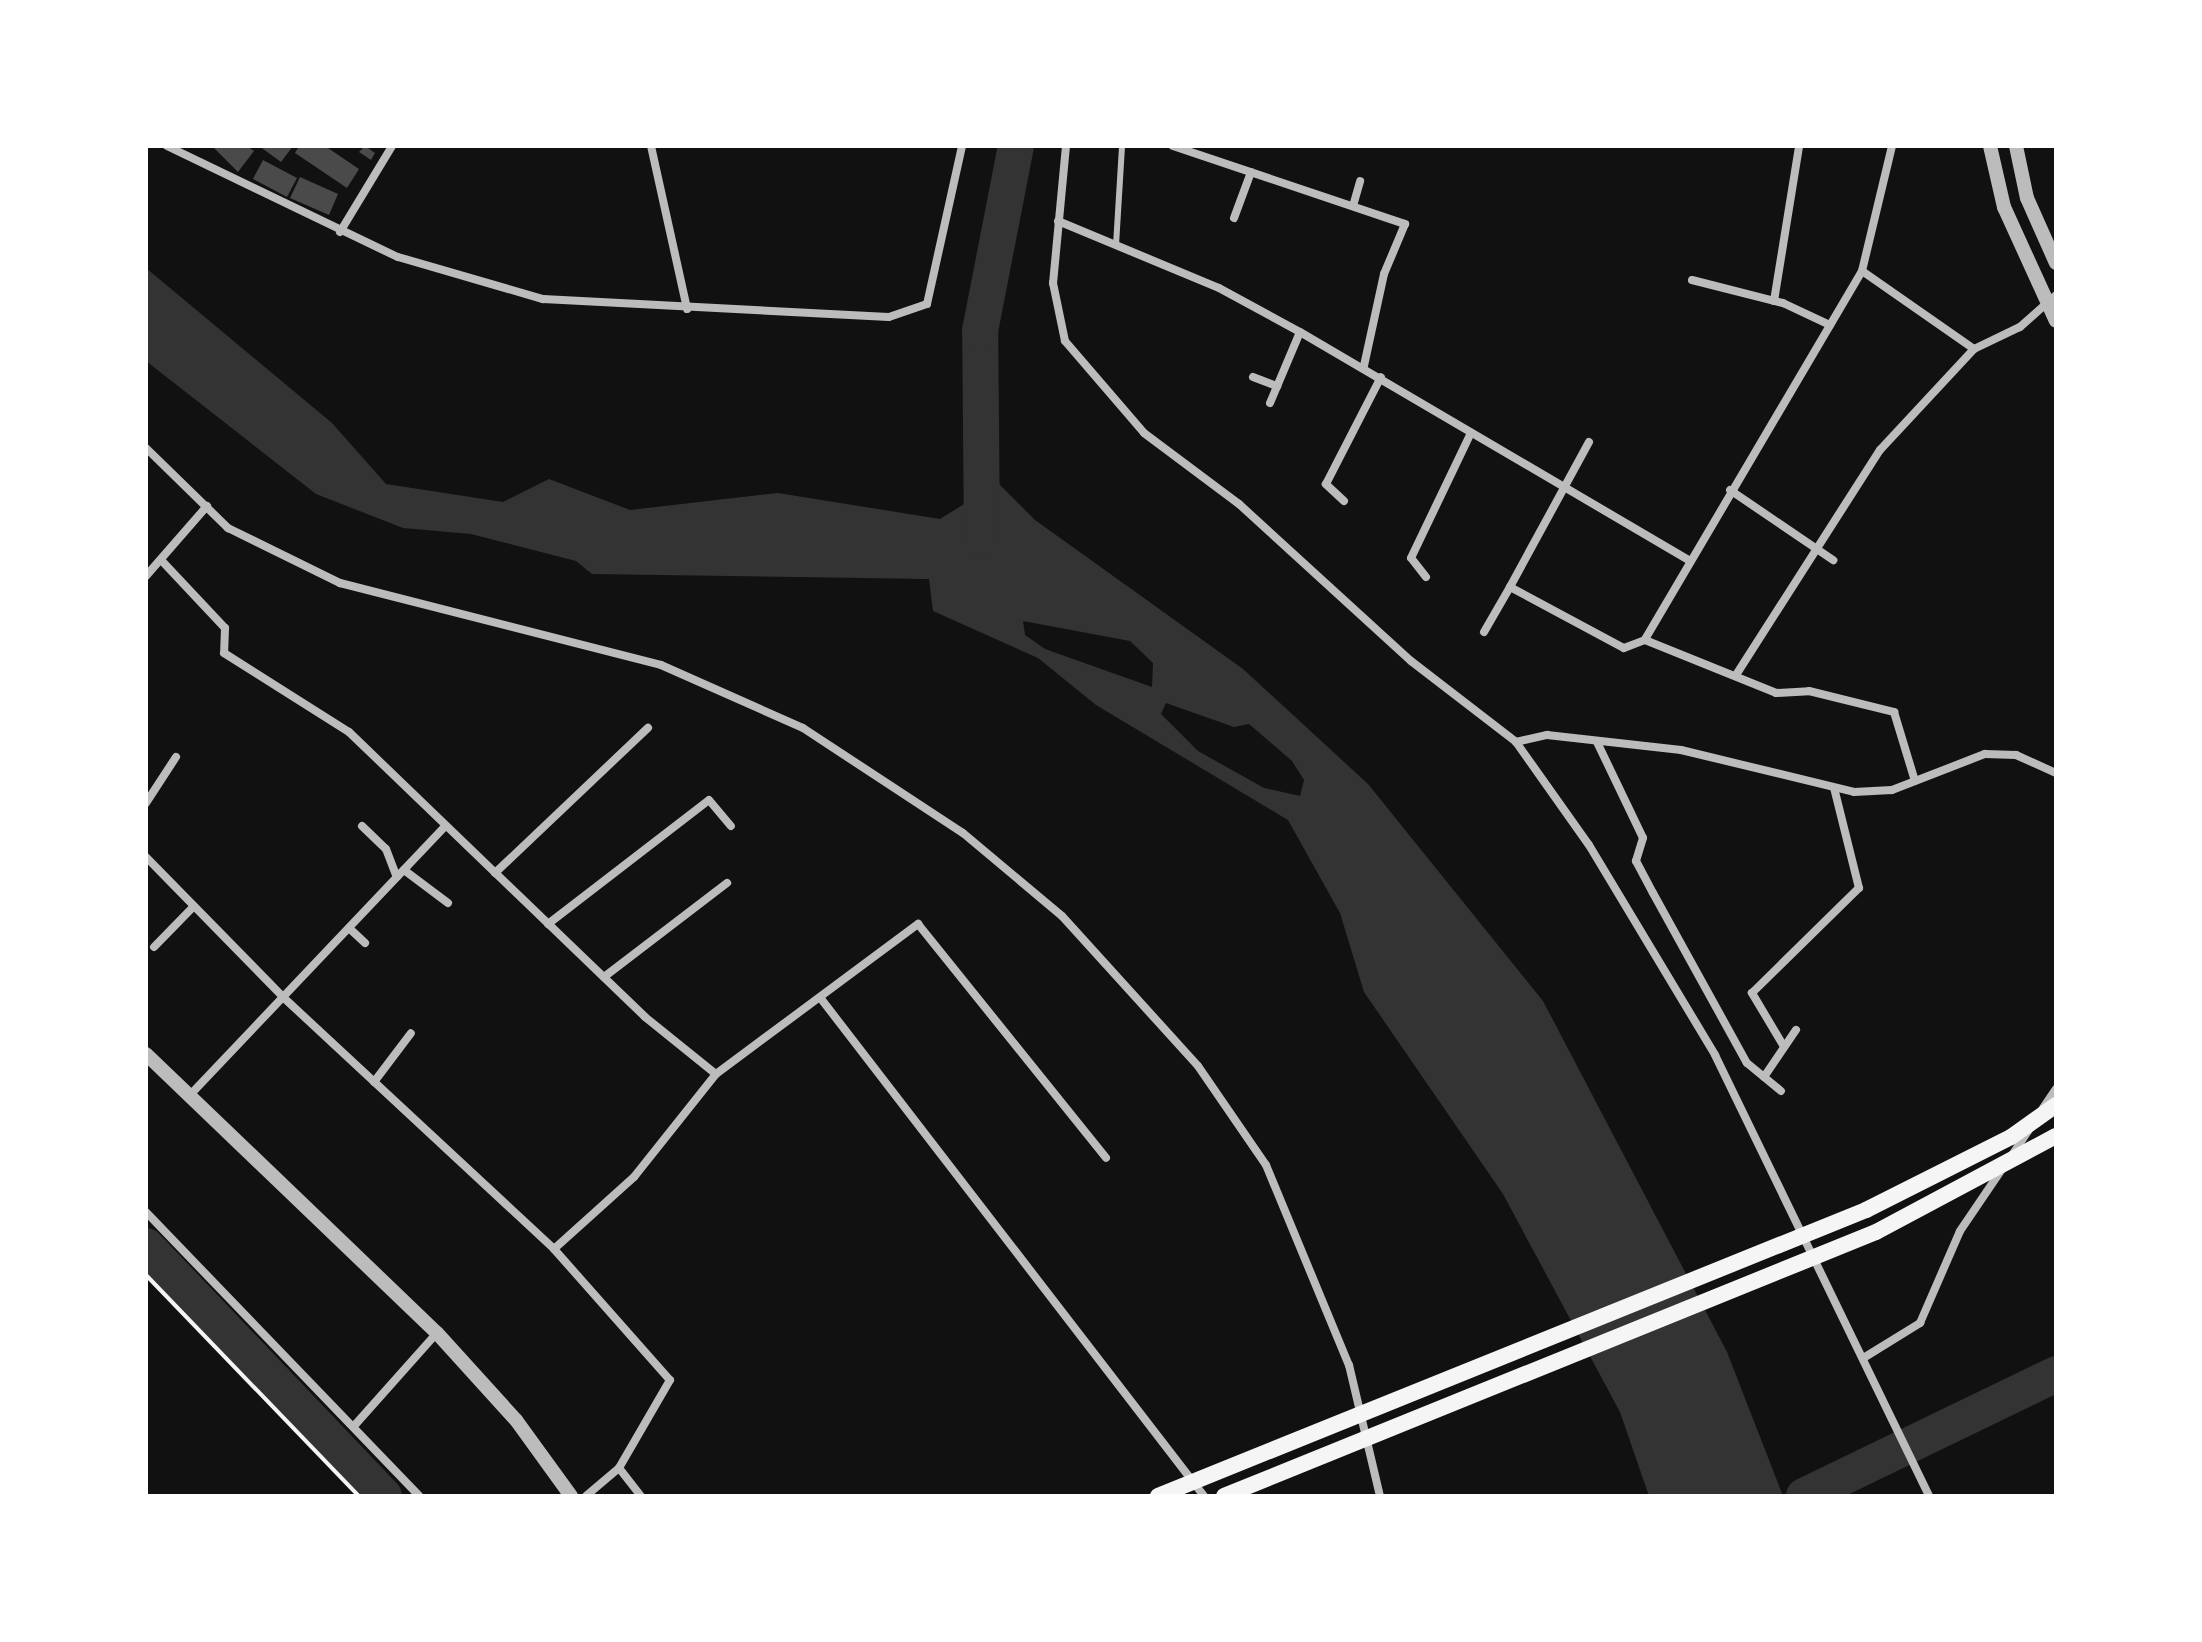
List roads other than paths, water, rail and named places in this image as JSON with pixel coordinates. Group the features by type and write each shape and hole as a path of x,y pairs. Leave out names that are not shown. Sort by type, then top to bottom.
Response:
{"main road":[{"path":"1158,1496 1866,1210 2011,1137 2056,1105"},
{"path":"1224,1496 1876,1232 2056,1136"}],"street":[{"path":"167,146 340,232 398,257 543,299 687,309 912,315 927,304 939,264 962,146"},
{"path":"340,232 392,146"},
{"path":"651,146 687,309"},
{"path":"1066,146 1053,283 1065,341 1087,375 1144,433 1228,495 1411,661 1516,742 1679,991 1865,1357 1929,1496"},
{"path":"1173,146 1405,224 1384,274 1364,366"},
{"path":"1774,301 1799,146"},
{"path":"1510,587 1624,648 1645,640 1688,560 1862,271 1892,146"},
{"path":"1990,146 2004,207 2056,321"},
{"path":"2016,146 2027,198 2056,263"},
{"path":"1234,218 1251,172"},
{"path":"1353,206 1360,181"},
{"path":"1058,221 1300,332 1364,366 1565,490 1688,560"},
{"path":"1862,271 1974,349"},
{"path":"1692,280 1774,301 1830,325"},
{"path":"1736,675 1814,544 1880,450 1974,349 2020,327 2056,295"},
{"path":"1270,403 1300,332"},
{"path":"1253,377 1277,386"},
{"path":"1344,501 1326,484 1381,377"},
{"path":"1426,577 1411,558 1471,433"},
{"path":"1484,632 1589,442"},
{"path":"146,448 228,528 340,583 661,665 803,728 963,833 1062,916 1198,1066 1266,1165 1349,1365 1380,1496"},
{"path":"1730,490 1814,544 1833,560"},
{"path":"146,576 207,506"},
{"path":"162,561 225,628 224,653 349,732 604,977 716,1074"},
{"path":"1645,640 1776,693 1809,691 1894,712 1915,781"},
{"path":"495,873 648,728"},
{"path":"1516,742 1547,735 1681,750 1834,788 1892,790 1985,754 2016,755 2056,773"},
{"path":"1597,742 1643,838 1636,861 1747,1063 1781,1091"},
{"path":"146,803 176,757"},
{"path":"1783,1045 1752,993 1859,888 1834,788"},
{"path":"548,924 709,800 731,826"},
{"path":"362,826 386,849 401,874 448,903"},
{"path":"190,1095 445,826"},
{"path":"146,857 284,998 554,1249 670,1380 619,1468 586,1496"},
{"path":"604,977 727,883"},
{"path":"154,947 194,906"},
{"path":"554,1249 634,1177 716,1074 822,1000 918,924 1106,1158"},
{"path":"349,928 365,943"},
{"path":"822,1000 1204,1496"},
{"path":"1764,1077 1796,1030"},
{"path":"374,1082 411,1033"},
{"path":"146,1054 437,1333 516,1420 571,1496"},
{"path":"1865,1357 1920,1323 1960,1231 2056,1089"},
{"path":"146,1212 419,1496"},
{"path":"354,1426 437,1333"},
{"path":"619,1468 641,1496"},
{"path":"1250,1496 1286,1469"}],"lane":[{"path":"1116,245 1122,146"}],"waterway":[{"path":"982,540 980,331 1016,146"},
{"path":"146,1246 384,1496"},
{"path":"1804,1496 2056,1374"}]}
